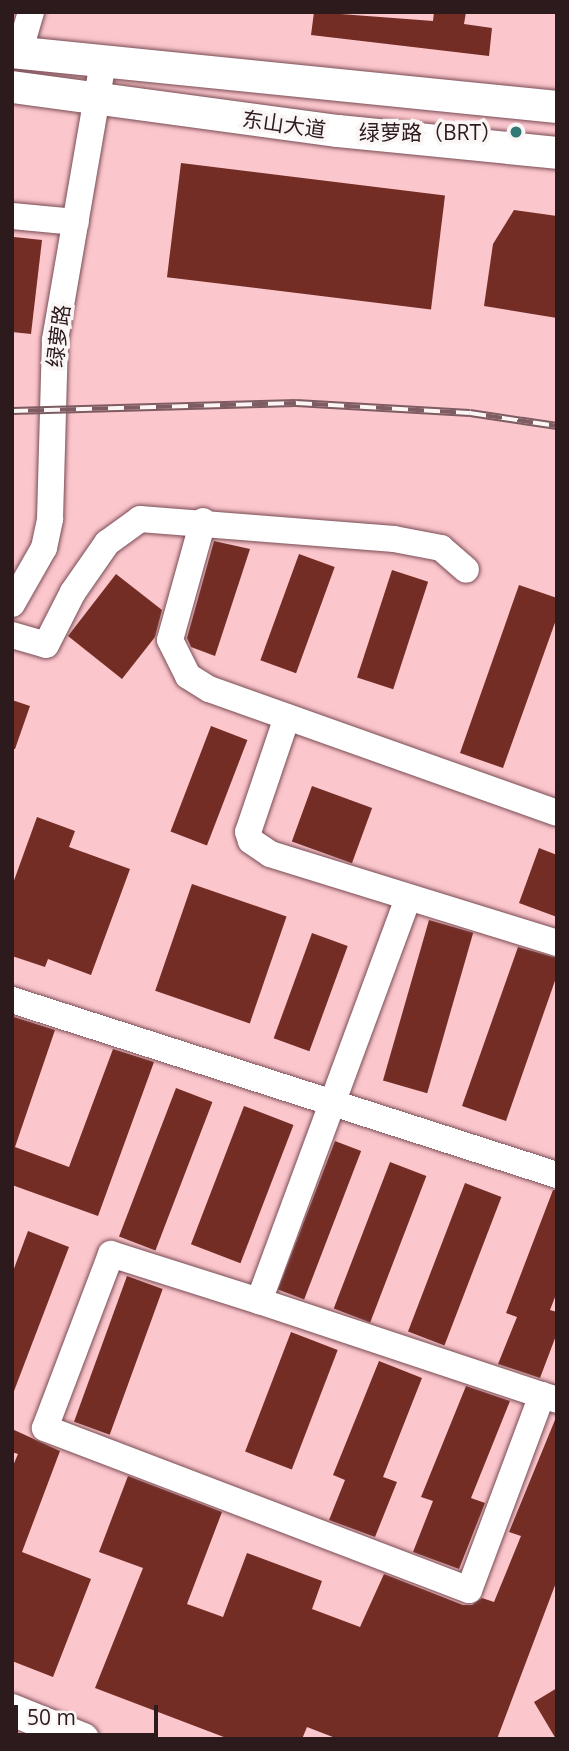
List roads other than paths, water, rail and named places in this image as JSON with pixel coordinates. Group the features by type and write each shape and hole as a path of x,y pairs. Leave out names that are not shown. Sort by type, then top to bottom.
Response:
{"main road":[{"name":"东山大道","path":"16,53 557,107"},
{"name":"东山大道","path":"12,88 338,131 557,153"},
{"path":"12,1710 83,1739"},
{"path":"12,1726 45,1739"}],"street":[{"path":"16,53 31,12"},
{"name":"绿萝路","path":"12,604 44,548 50,519 55,340 103,62"},
{"path":"12,216 76,222"},
{"path":"12,635 46,645 73,593 107,543 140,519 394,538 441,548 466,570"},
{"path":"203,522 170,640 175,657 188,676 209,689 557,813"},
{"path":"287,717 248,832 251,841 270,854 557,943"},
{"path":"259,1301 408,898"},
{"path":"12,1000 557,1175"},
{"path":"111,1254 549,1398 470,1590 45,1428 111,1254"}],"railway":[{"path":"12,411 296,403 470,413 557,426"}],"place":[{"name":"绿萝路（BRT）","path":"516,132"}]}
